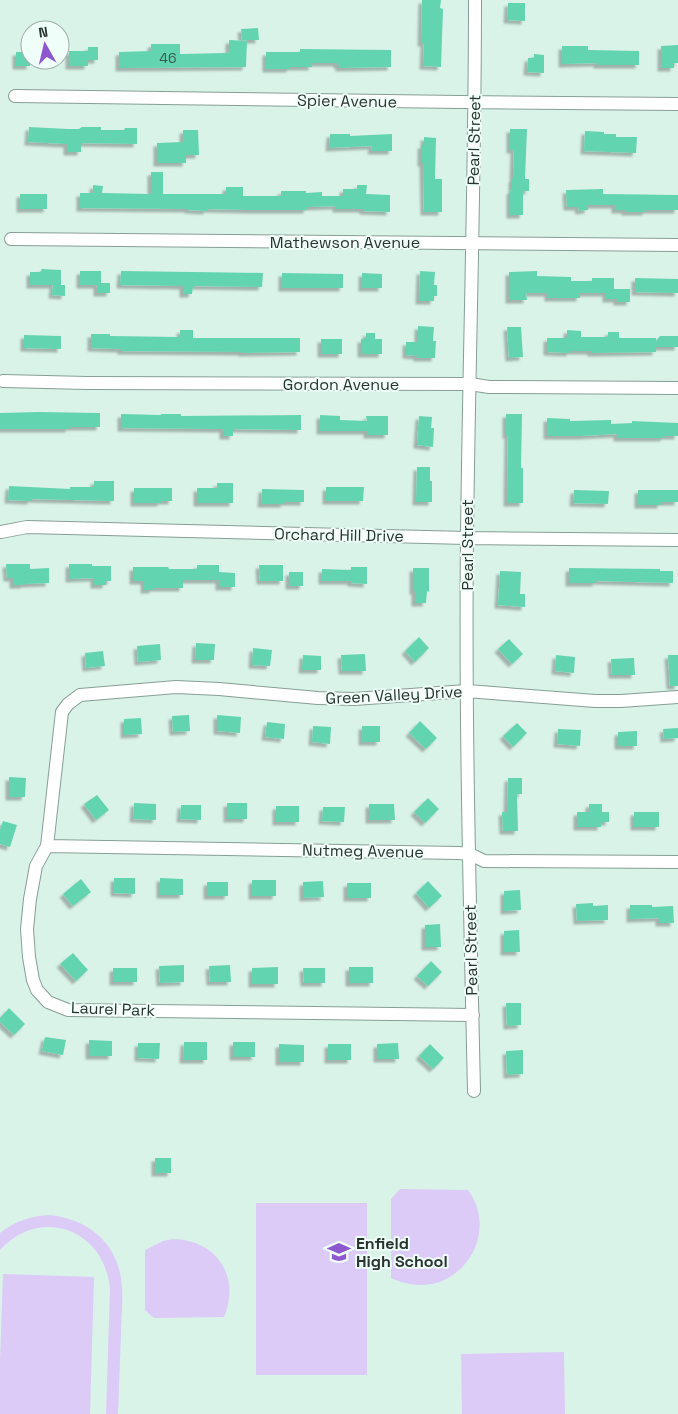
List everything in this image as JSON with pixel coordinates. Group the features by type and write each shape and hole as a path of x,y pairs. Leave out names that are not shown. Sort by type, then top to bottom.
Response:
{"street":[{"name":"Pearl Street","path":"474,1091 467,691 467,538 475,102 475,0"},
{"name":"Spier Avenue","path":"15,96 678,104"},
{"name":"Mathewson Avenue","path":"11,239 678,245"},
{"name":"Gordon Avenue","path":"3,381 470,384 489,386 678,388"},
{"name":"Orchard Hill Drive","path":"1,532 27,527 467,538 678,540"},
{"name":"Green Valley Drive","path":"80,695 176,687 354,699 467,691 595,701 630,701 678,697"},
{"name":"Laurel Park","path":"80,695 68,704 62,712 47,846 36,866 29,906 28,948 33,980 37,990 48,1002 68,1010 473,1015"},
{"name":"Nutmeg Avenue","path":"47,846 364,850 470,854 484,861 678,862"}],"shaded area":[{"path":"400,1189 468,1190 473,1198 478,1211 480,1225 478,1238 467,1262 447,1278 435,1283 421,1285 405,1283 391,1278 391,1199"},
{"path":"256,1203 367,1203 367,1375 256,1375"},
{"path":"50,1215 76,1221 97,1234 106,1243 118,1266 122,1286 122,1299 118,1414 106,1414 110,1290 106,1269 97,1252 84,1239 69,1231 52,1227 34,1229 16,1236 0,1250 0,1233 11,1225 24,1220"},
{"path":"173,1239 189,1241 202,1246 221,1263 227,1275 229,1288 224,1317 154,1318 145,1310 145,1250 163,1241"},
{"path":"3,1274 94,1277 90,1414 0,1414"},
{"path":"564,1352 565,1414 462,1414 461,1354"}],"building":[{"path":"422,0 441,0 440,8 443,9 441,67 423,66 424,43 421,43"},
{"path":"508,3 525,3 525,21 507,20"},
{"path":"258,28 259,40 242,40 241,29"},
{"path":"229,40 247,41 246,67 119,68 119,52 151,51 151,44 180,44 180,54 227,53 229,52"},
{"path":"678,45 678,63 674,63 674,68 661,68 661,46"},
{"path":"562,46 588,46 588,50 639,51 639,65 562,64"},
{"path":"88,47 98,47 98,60 88,60"},
{"path":"300,49 391,50 391,67 339,68 337,63 312,63 312,67 266,69 266,52 300,52"},
{"path":"70,51 88,51 88,66 70,66"},
{"path":"16,52 20,52 20,66 16,66"},
{"path":"534,54 544,55 544,73 527,72 528,58 534,58"},
{"path":"29,127 79,129 82,127 101,127 101,130 137,128 137,144 81,143 81,152 67,152 67,144 28,142"},
{"path":"510,129 527,129 525,179 529,179 529,191 523,191 523,215 510,215 514,150 510,150"},
{"path":"183,130 198,130 199,155 186,155 186,163 157,163 157,143 183,142"},
{"path":"585,131 616,134 616,137 637,137 636,153 584,151"},
{"path":"330,134 350,134 350,136 392,134 392,151 371,151 372,146 329,148"},
{"path":"424,137 436,138 435,179 442,179 442,212 424,212 421,145 424,145"},
{"path":"151,172 163,172 163,194 226,194 226,187 243,187 243,196 281,196 281,191 306,191 306,193 322,192 322,196 343,196 343,189 357,189 357,185 367,185 366,194 390,195 390,212 336,209 336,206 307,207 307,210 207,209 207,211 188,209 80,208 80,193 93,193 93,185 103,186 102,193 151,194"},
{"path":"603,189 603,194 678,195 678,210 625,212 625,210 615,210 615,205 588,205 588,210 579,211 578,207 567,207 566,190"},
{"path":"20,194 47,194 47,209 20,209"},
{"path":"42,269 61,270 61,285 65,285 65,296 52,295 53,285 30,285 30,272 40,272"},
{"path":"80,271 101,271 101,283 110,283 110,293 97,293 97,285 80,285"},
{"path":"121,271 263,273 262,287 193,286 192,294 183,294 183,286 120,285"},
{"path":"420,271 435,272 434,285 437,285 437,296 434,296 434,301 419,301"},
{"path":"537,271 537,276 571,277 571,281 592,281 592,278 614,278 614,289 630,289 630,302 617,302 617,299 606,299 606,293 580,293 580,298 548,298 548,293 526,293 527,300 509,300 509,272"},
{"path":"282,273 343,274 343,288 282,288"},
{"path":"362,273 382,274 382,288 362,288"},
{"path":"635,278 678,279 678,293 635,292"},
{"path":"418,326 434,327 433,341 436,341 435,358 417,358 417,356 406,355 406,342 418,342"},
{"path":"507,327 521,327 523,357 509,358"},
{"path":"180,330 193,330 193,338 300,338 300,352 121,351 121,349 91,348 91,334 180,337"},
{"path":"567,330 581,331 581,337 608,337 608,332 619,332 619,338 656,338 656,341 660,336 678,336 678,347 656,347 656,352 547,352 547,338 567,338"},
{"path":"366,333 375,333 375,339 382,339 382,354 361,354 361,339 366,339"},
{"path":"24,335 61,336 61,349 24,348"},
{"path":"321,339 342,339 342,354 321,354"},
{"path":"0,413 100,413 100,427 0,429"},
{"path":"121,414 181,414 181,416 301,415 301,430 233,429 233,436 223,436 223,429 121,428"},
{"path":"506,414 522,414 521,468 523,468 523,503 507,503 508,435 506,435"},
{"path":"320,415 340,416 340,420 367,421 366,416 388,416 388,435 367,435 367,431 320,431"},
{"path":"419,416 432,417 431,428 434,428 433,447 417,445"},
{"path":"547,418 570,419 570,421 611,420 611,424 632,423 632,421 678,423 678,436 664,436 664,438 617,438 617,434 547,436"},
{"path":"417,467 430,467 432,502 416,502"},
{"path":"94,481 114,481 114,501 8,500 9,486 70,489 70,487 94,487"},
{"path":"217,483 233,483 233,503 197,503 197,488 217,488"},
{"path":"326,487 364,487 363,501 326,501"},
{"path":"134,488 172,488 172,501 134,503"},
{"path":"262,489 304,490 304,502 261,504"},
{"path":"574,490 609,491 608,504 573,503"},
{"path":"638,490 678,490 678,502 661,502 661,505 638,505"},
{"path":"6,564 30,564 30,569 49,568 49,583 13,585 13,578 7,578"},
{"path":"69,564 111,566 111,581 106,581 106,585 94,585 94,578 69,579"},
{"path":"197,565 219,565 219,572 235,573 235,587 219,587 219,580 183,580 183,588 153,588 153,590 144,590 144,581 133,581 133,567 197,569"},
{"path":"259,565 283,565 283,581 260,581"},
{"path":"351,567 367,567 367,584 351,583 351,581 322,581 322,569 351,570"},
{"path":"413,568 429,568 429,592 427,591 426,603 415,603"},
{"path":"569,568 660,569 660,571 673,571 673,583 596,581 596,583 569,583"},
{"path":"500,571 521,572 520,594 525,594 525,607 498,605"},
{"path":"289,572 303,572 303,586 289,586"},
{"path":"419,637 429,648 415,662 405,651"},
{"path":"509,639 523,654 512,664 498,649"},
{"path":"196,643 215,644 214,660 195,660"},
{"path":"160,644 161,660 138,662 137,646"},
{"path":"253,648 272,650 270,666 252,665"},
{"path":"103,651 105,666 86,668 85,653"},
{"path":"365,654 366,671 342,671 341,655"},
{"path":"303,655 321,656 321,670 302,670"},
{"path":"556,655 575,657 574,673 555,671"},
{"path":"668,655 678,655 678,686 670,686"},
{"path":"634,658 635,675 612,675 611,659"},
{"path":"189,715 190,731 173,732 172,716"},
{"path":"217,715 241,717 240,733 217,731"},
{"path":"141,718 142,734 124,735 124,719"},
{"path":"420,721 437,738 426,749 409,733"},
{"path":"267,722 285,724 284,739 265,737"},
{"path":"517,723 527,733 513,747 503,736"},
{"path":"313,726 331,727 330,744 312,742"},
{"path":"362,726 380,726 380,742 362,742"},
{"path":"678,728 678,738 664,739 663,729"},
{"path":"558,729 581,730 580,746 557,744"},
{"path":"637,731 637,746 618,746 618,732"},
{"path":"9,777 26,778 25,797 9,797"},
{"path":"508,778 522,778 522,794 517,794 518,831 503,831 502,812 507,812"},
{"path":"97,795 109,810 96,820 84,804"},
{"path":"428,798 439,809 425,823 414,812"},
{"path":"134,803 156,804 156,820 133,819"},
{"path":"227,803 247,803 247,819 227,819"},
{"path":"369,804 394,804 395,820 369,820"},
{"path":"589,804 602,804 602,812 609,812 609,822 601,822 601,827 577,827 577,812 589,812"},
{"path":"181,805 201,805 201,820 180,819"},
{"path":"276,806 299,806 299,822 276,822"},
{"path":"323,807 345,807 344,822 322,821"},
{"path":"634,812 659,812 659,827 634,827"},
{"path":"3,821 17,825 10,847 0,844 0,830"},
{"path":"114,878 135,878 135,894 114,893"},
{"path":"160,878 183,879 183,895 160,895"},
{"path":"81,879 91,892 73,906 63,894"},
{"path":"252,880 276,880 276,896 252,896"},
{"path":"323,881 324,897 303,898 303,882"},
{"path":"428,881 442,896 429,908 416,893"},
{"path":"207,882 228,882 228,896 207,896"},
{"path":"347,883 371,883 371,898 347,898"},
{"path":"520,890 521,910 504,911 504,891"},
{"path":"593,903 593,906 608,905 608,920 577,921 576,904"},
{"path":"630,905 673,906 674,923 659,923 659,918 630,919"},
{"path":"440,924 441,947 425,947 425,925"},
{"path":"519,930 520,952 504,952 504,931"},
{"path":"73,953 88,970 76,981 60,964"},
{"path":"431,961 442,972 428,986 417,976"},
{"path":"184,965 184,982 160,983 159,966"},
{"path":"230,965 231,982 210,982 209,966"},
{"path":"278,967 278,984 252,984 252,968"},
{"path":"349,967 373,967 373,983 349,983"},
{"path":"113,968 137,968 137,982 113,982"},
{"path":"303,968 325,968 325,983 304,983"},
{"path":"506,1003 521,1003 521,1025 507,1026"},
{"path":"9,1008 25,1024 14,1035 0,1022 0,1018"},
{"path":"45,1037 66,1040 63,1055 42,1051"},
{"path":"89,1040 112,1041 112,1056 89,1056"},
{"path":"184,1042 207,1042 207,1060 183,1060"},
{"path":"233,1042 255,1042 255,1057 233,1057"},
{"path":"138,1043 160,1043 159,1059 138,1058"},
{"path":"398,1043 399,1059 377,1059 377,1044"},
{"path":"279,1044 304,1045 304,1062 279,1062"},
{"path":"328,1044 351,1044 351,1060 328,1060"},
{"path":"430,1044 444,1058 433,1069 419,1056"},
{"path":"523,1050 523,1074 507,1075 506,1051"},
{"path":"155,1158 171,1158 171,1173 155,1173"}],"place":[{"name":"Enfield High School","path":"339,1252"}]}
